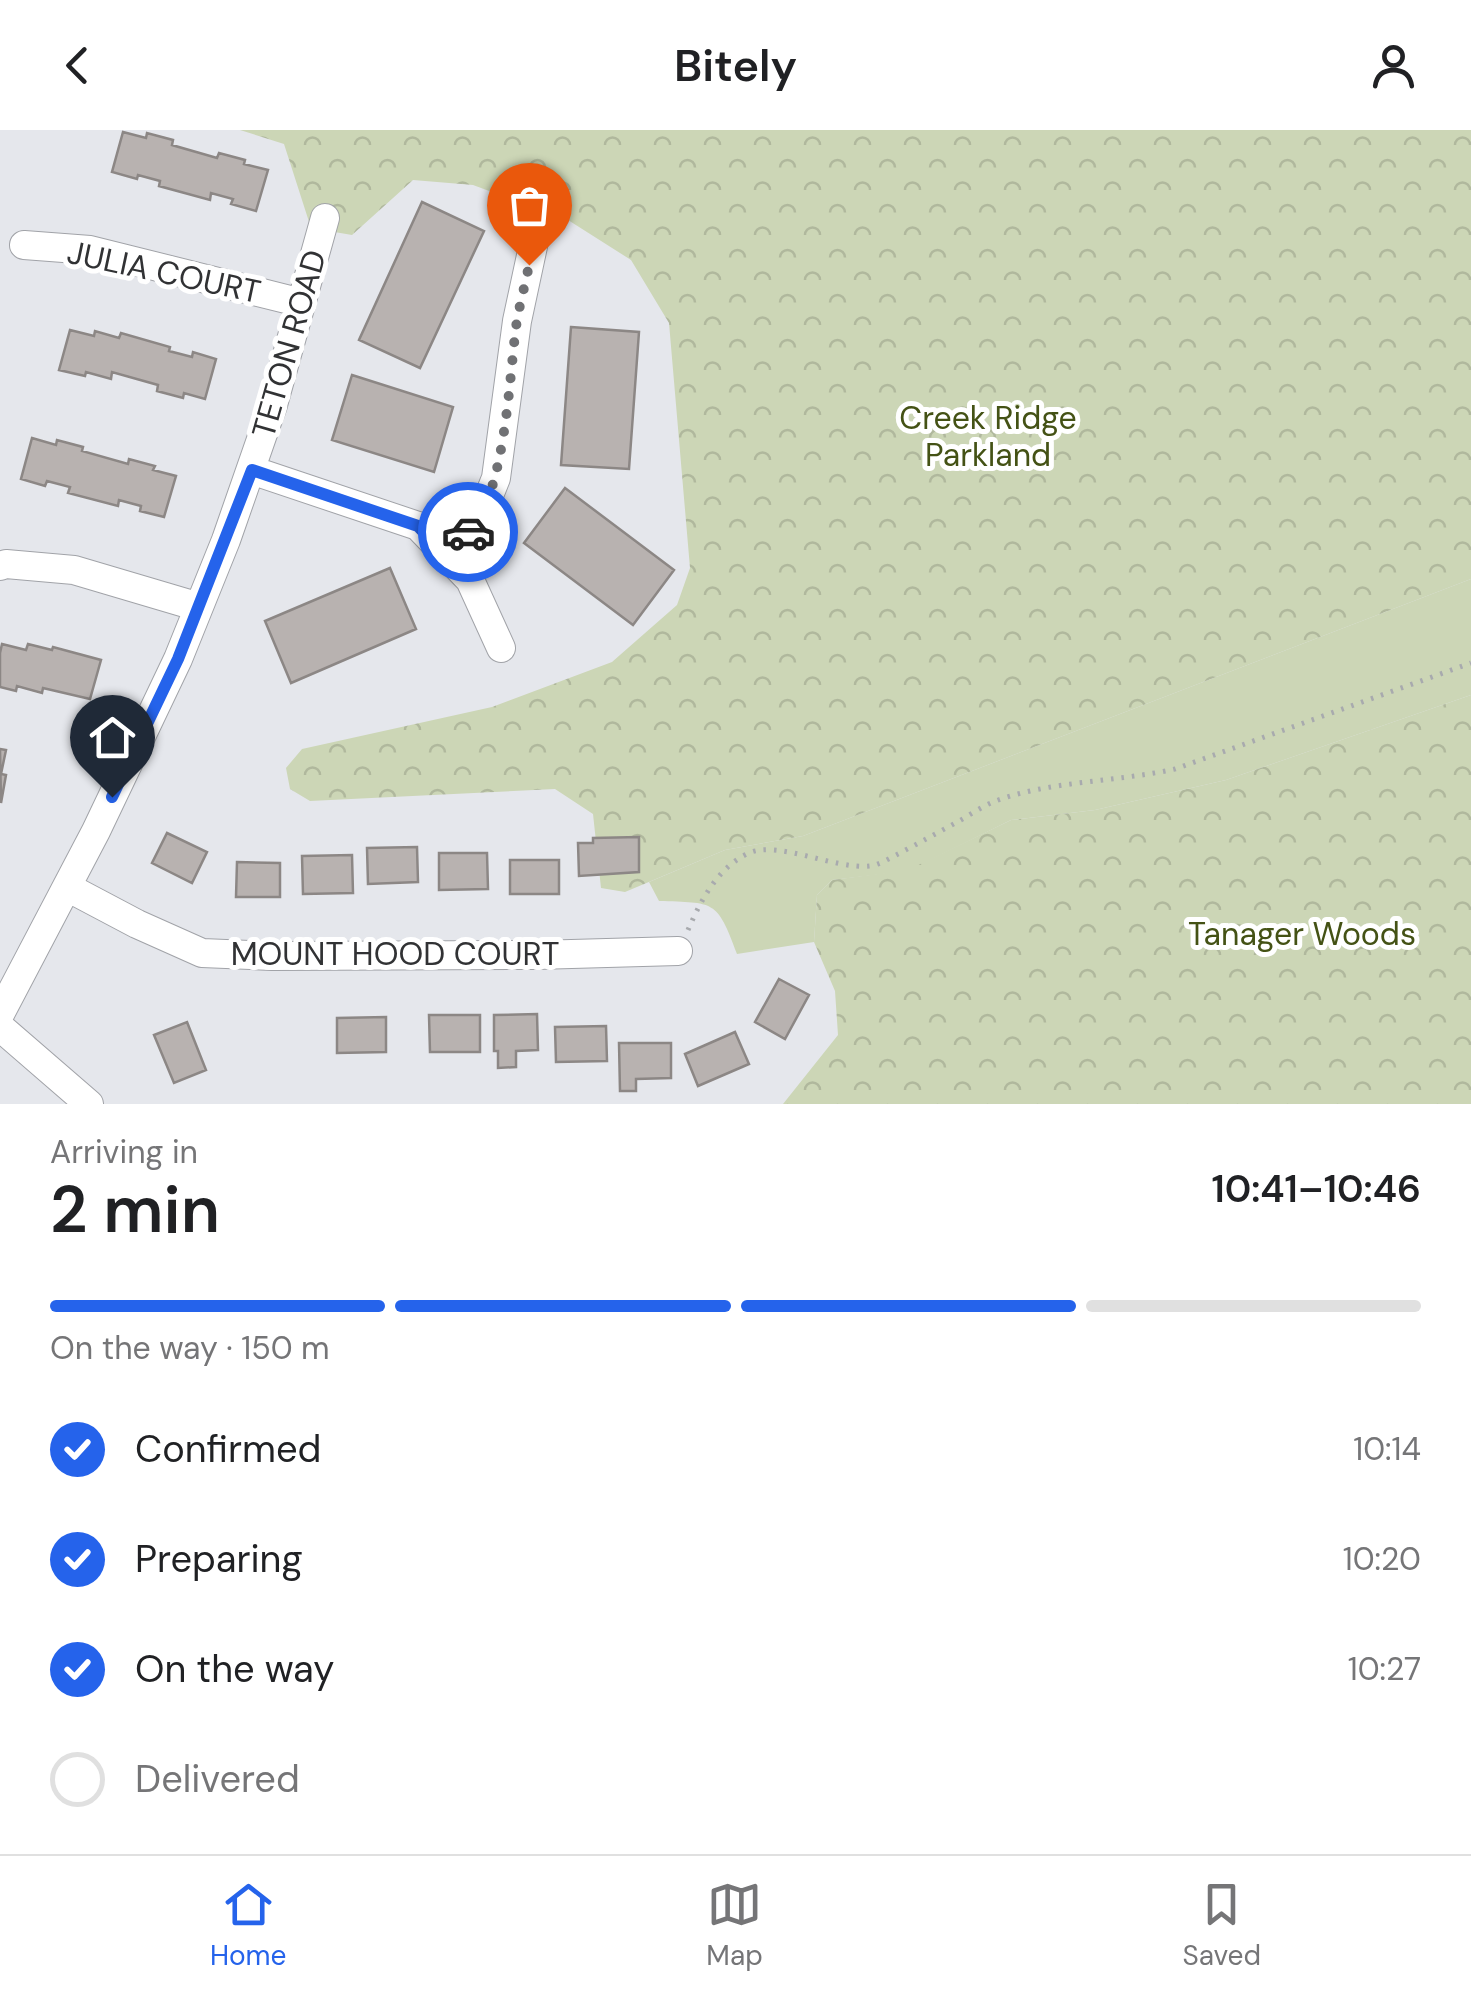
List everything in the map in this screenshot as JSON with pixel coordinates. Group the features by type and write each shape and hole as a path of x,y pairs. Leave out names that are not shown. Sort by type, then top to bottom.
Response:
{"street":[{"name":"TETON ROAD","path":"0,1014 67,888 178,659 274,405 325,218"},
{"path":"445,554 478,522 496,478 517,321 536,238"},
{"name":"JULIA COURT","path":"24,245 90,250 302,303"},
{"path":"252,470 418,526 470,580 501,648"},
{"path":"0,566 74,570 199,607"},
{"name":"MOUNT HOOD COURT","path":"67,888 202,953 498,956 678,951"},
{"path":"0,1027 89,1104"}],"path":[{"path":"678,951 702,898 735,861 754,851 873,866 993,802 1050,787 1175,770 1471,663"}],"green space":[{"name":"Creek Ridge Parkland","path":"240,130 1471,130 1471,579 803,836 725,850 625,892 601,888 593,814 555,789 310,801 290,789 286,768 302,749 492,707 612,662 677,605 690,568 669,323 631,260 568,220 473,185 413,180 352,235 311,228 284,144"},
{"path":"1471,579 1471,695 1226,780 1095,810 1011,820 908,871 832,880 817,895 814,942 737,954 724,923 711,908 692,902 659,901 649,882 725,850 803,836"},
{"name":"Tanager Woods","path":"1471,695 1471,1104 783,1104 838,1035 835,991 814,942 817,895 832,880 908,870 1011,820 1095,810 1226,780"}],"building":[{"path":"123,132 146,138 147,133 173,140 172,145 217,158 219,153 268,170 256,211 211,193 210,200 159,186 160,181 112,172"},
{"path":"422,202 484,231 420,368 359,340"},
{"path":"571,327 639,332 629,469 561,465"},
{"path":"70,330 94,336 95,331 119,338 121,333 170,347 169,351 192,357 193,352 216,359 205,399 157,391 158,385 112,372 111,379 59,370"},
{"path":"352,375 453,407 434,472 332,440"},
{"path":"32,438 83,447 82,451 128,464 129,459 176,476 164,517 119,500 118,506 68,493 70,487 47,481 45,486 21,479"},
{"path":"565,488 674,570 633,625 524,543"},
{"path":"390,568 416,629 291,683 265,621"},
{"path":"2,644 26,650 28,644 52,650 53,647 101,660 90,699 43,688 42,693 17,686 16,691 0,687"},
{"path":"0,749 6,750 1,803"},
{"path":"167,833 207,852 192,883 152,863"},
{"path":"639,837 639,872 579,876 578,843 593,843 593,838"},
{"path":"417,847 418,882 368,884 367,848"},
{"path":"439,853 487,853 488,889 439,890"},
{"path":"352,855 353,893 303,894 302,856"},
{"path":"510,860 559,860 559,894 510,894"},
{"path":"237,862 280,863 280,897 236,897"},
{"path":"779,979 809,995 785,1039 755,1022"},
{"path":"537,1014 538,1050 516,1051 516,1067 498,1068 494,1015"},
{"path":"429,1015 480,1015 480,1052 430,1052"},
{"path":"386,1017 386,1052 337,1053 337,1018"},
{"path":"187,1022 206,1070 174,1083 154,1035"},
{"path":"606,1026 607,1061 556,1062 555,1027"},
{"path":"735,1032 749,1064 698,1086 685,1054"},
{"path":"619,1043 671,1043 671,1078 636,1079 636,1091 620,1091"}],"way so far":[{"path":"468,532 478,522 496,478 517,321 529,265"}],"route":[{"path":"112,797 178,659 252,470 418,526 445,554 468,532"}]}
